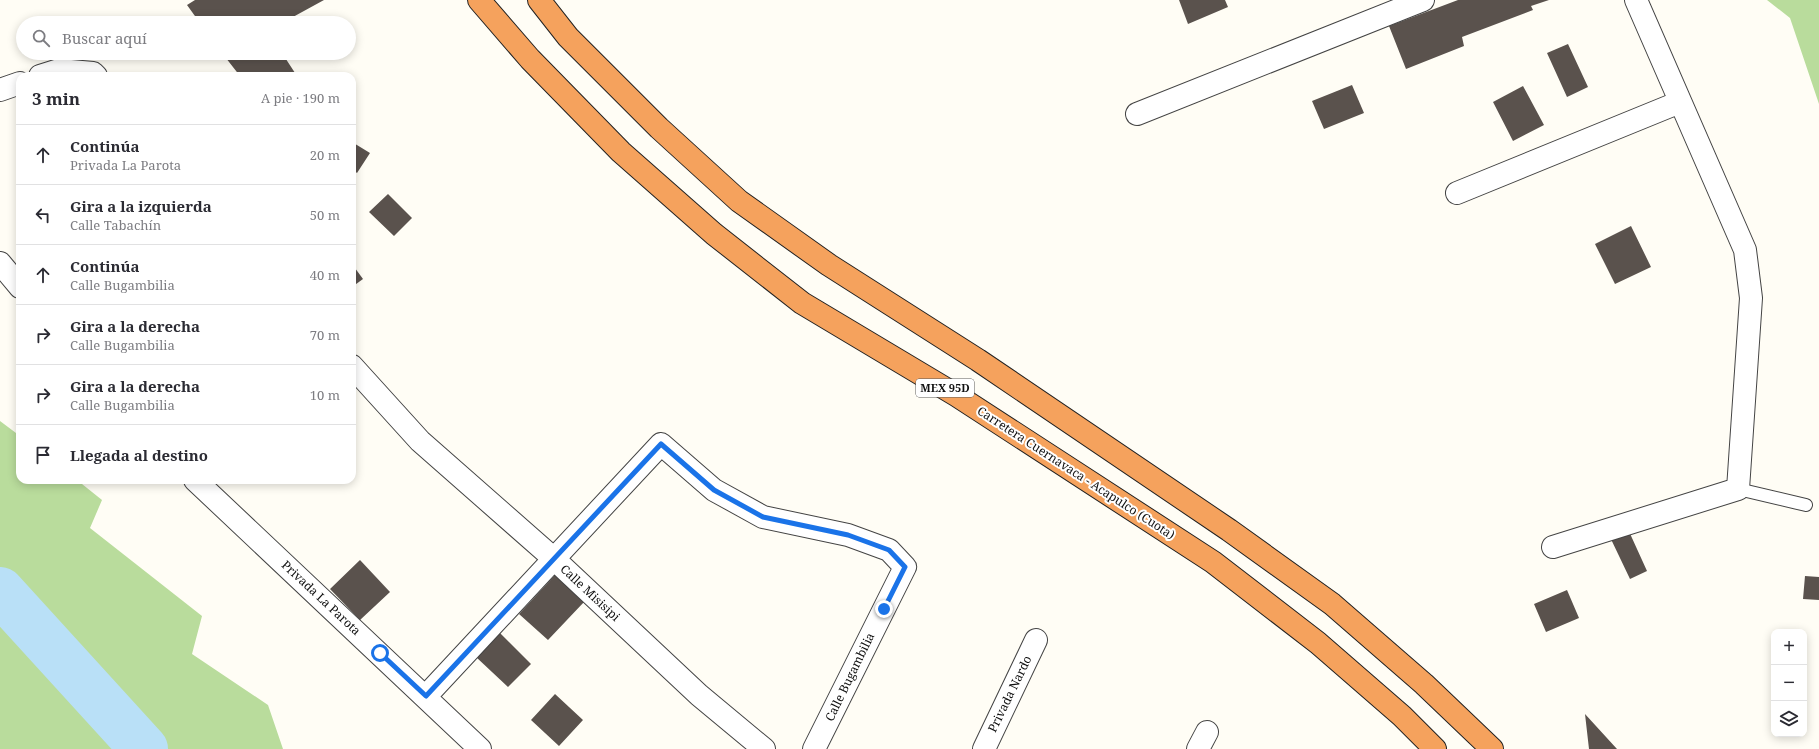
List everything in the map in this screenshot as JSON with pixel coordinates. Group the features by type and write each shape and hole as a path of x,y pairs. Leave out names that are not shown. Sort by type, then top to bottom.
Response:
{"highway":[{"name":"Carretera Cuernavaca - Acapulco (Cuota)","path":"479,0 530,59 621,152 714,234 802,303 956,395 1213,562 1318,643 1402,716 1435,749"},
{"path":"539,0 568,37 659,128 739,200 829,265 978,360 1228,530 1332,604 1424,684 1492,749"}],"street":[{"path":"1137,114 1423,0"},
{"path":"1553,547 1738,489 1751,298 1745,250 1636,0"},
{"path":"53,72 59,70 82,72"},
{"path":"0,90 16,84"},
{"path":"1457,193 1680,102"},
{"path":"0,262 16,282"},
{"name":"Calle Misisipi","path":"356,370 420,441 553,558 699,695 764,749"},
{"name":"Calle Bugambilia","path":"553,558 661,444 714,490 763,517 848,535 889,550 905,567 814,749"},
{"name":"Privada La Parota","path":"200,484 426,696 480,749"},
{"path":"426,696 553,558"},
{"name":"Privada Nardo","path":"984,749 1036,640"}],"lane":[{"path":"1738,489 1806,505"}],"green space":[{"path":"1767,0 1819,0 1819,104 1790,18"},
{"path":"0,421 16,433 16,484 82,484 102,500 90,528 202,616 192,654 268,705 283,749 0,749"}],"building":[{"path":"195,0 324,0 295,16 195,16 187,5"},
{"path":"1179,0 1225,0 1228,7 1188,24"},
{"path":"1458,0 1549,0 1531,6 1533,10 1462,37 1464,46 1406,69 1389,26"},
{"path":"1568,44 1588,87 1567,97 1547,53"},
{"path":"227,60 287,60 294,72 237,72"},
{"path":"1352,85 1364,113 1324,129 1312,101"},
{"path":"1523,86 1544,125 1513,141 1493,102"},
{"path":"356,144 370,153 357,173 356,172"},
{"path":"388,194 412,218 394,236 369,212"},
{"path":"1631,226 1651,267 1615,284 1595,244"},
{"path":"356,269 363,279 356,284"},
{"path":"1627,527 1647,571 1630,579 1609,535"},
{"path":"360,560 390,592 360,620 330,589"},
{"path":"555,575 584,602 548,640 519,614"},
{"path":"1805,576 1819,577 1819,600 1803,599"},
{"path":"1567,590 1579,618 1546,632 1534,604"},
{"path":"500,633 531,664 508,687 476,657"},
{"path":"555,694 583,720 559,746 531,720"},
{"path":"1585,714 1617,749 1589,749"}],"waterway":[{"path":"0,591 144,749"}],"route":[{"path":"380,653 426,696 553,558 661,444 714,490 763,517 848,535 889,550 905,567 884,609"}]}
